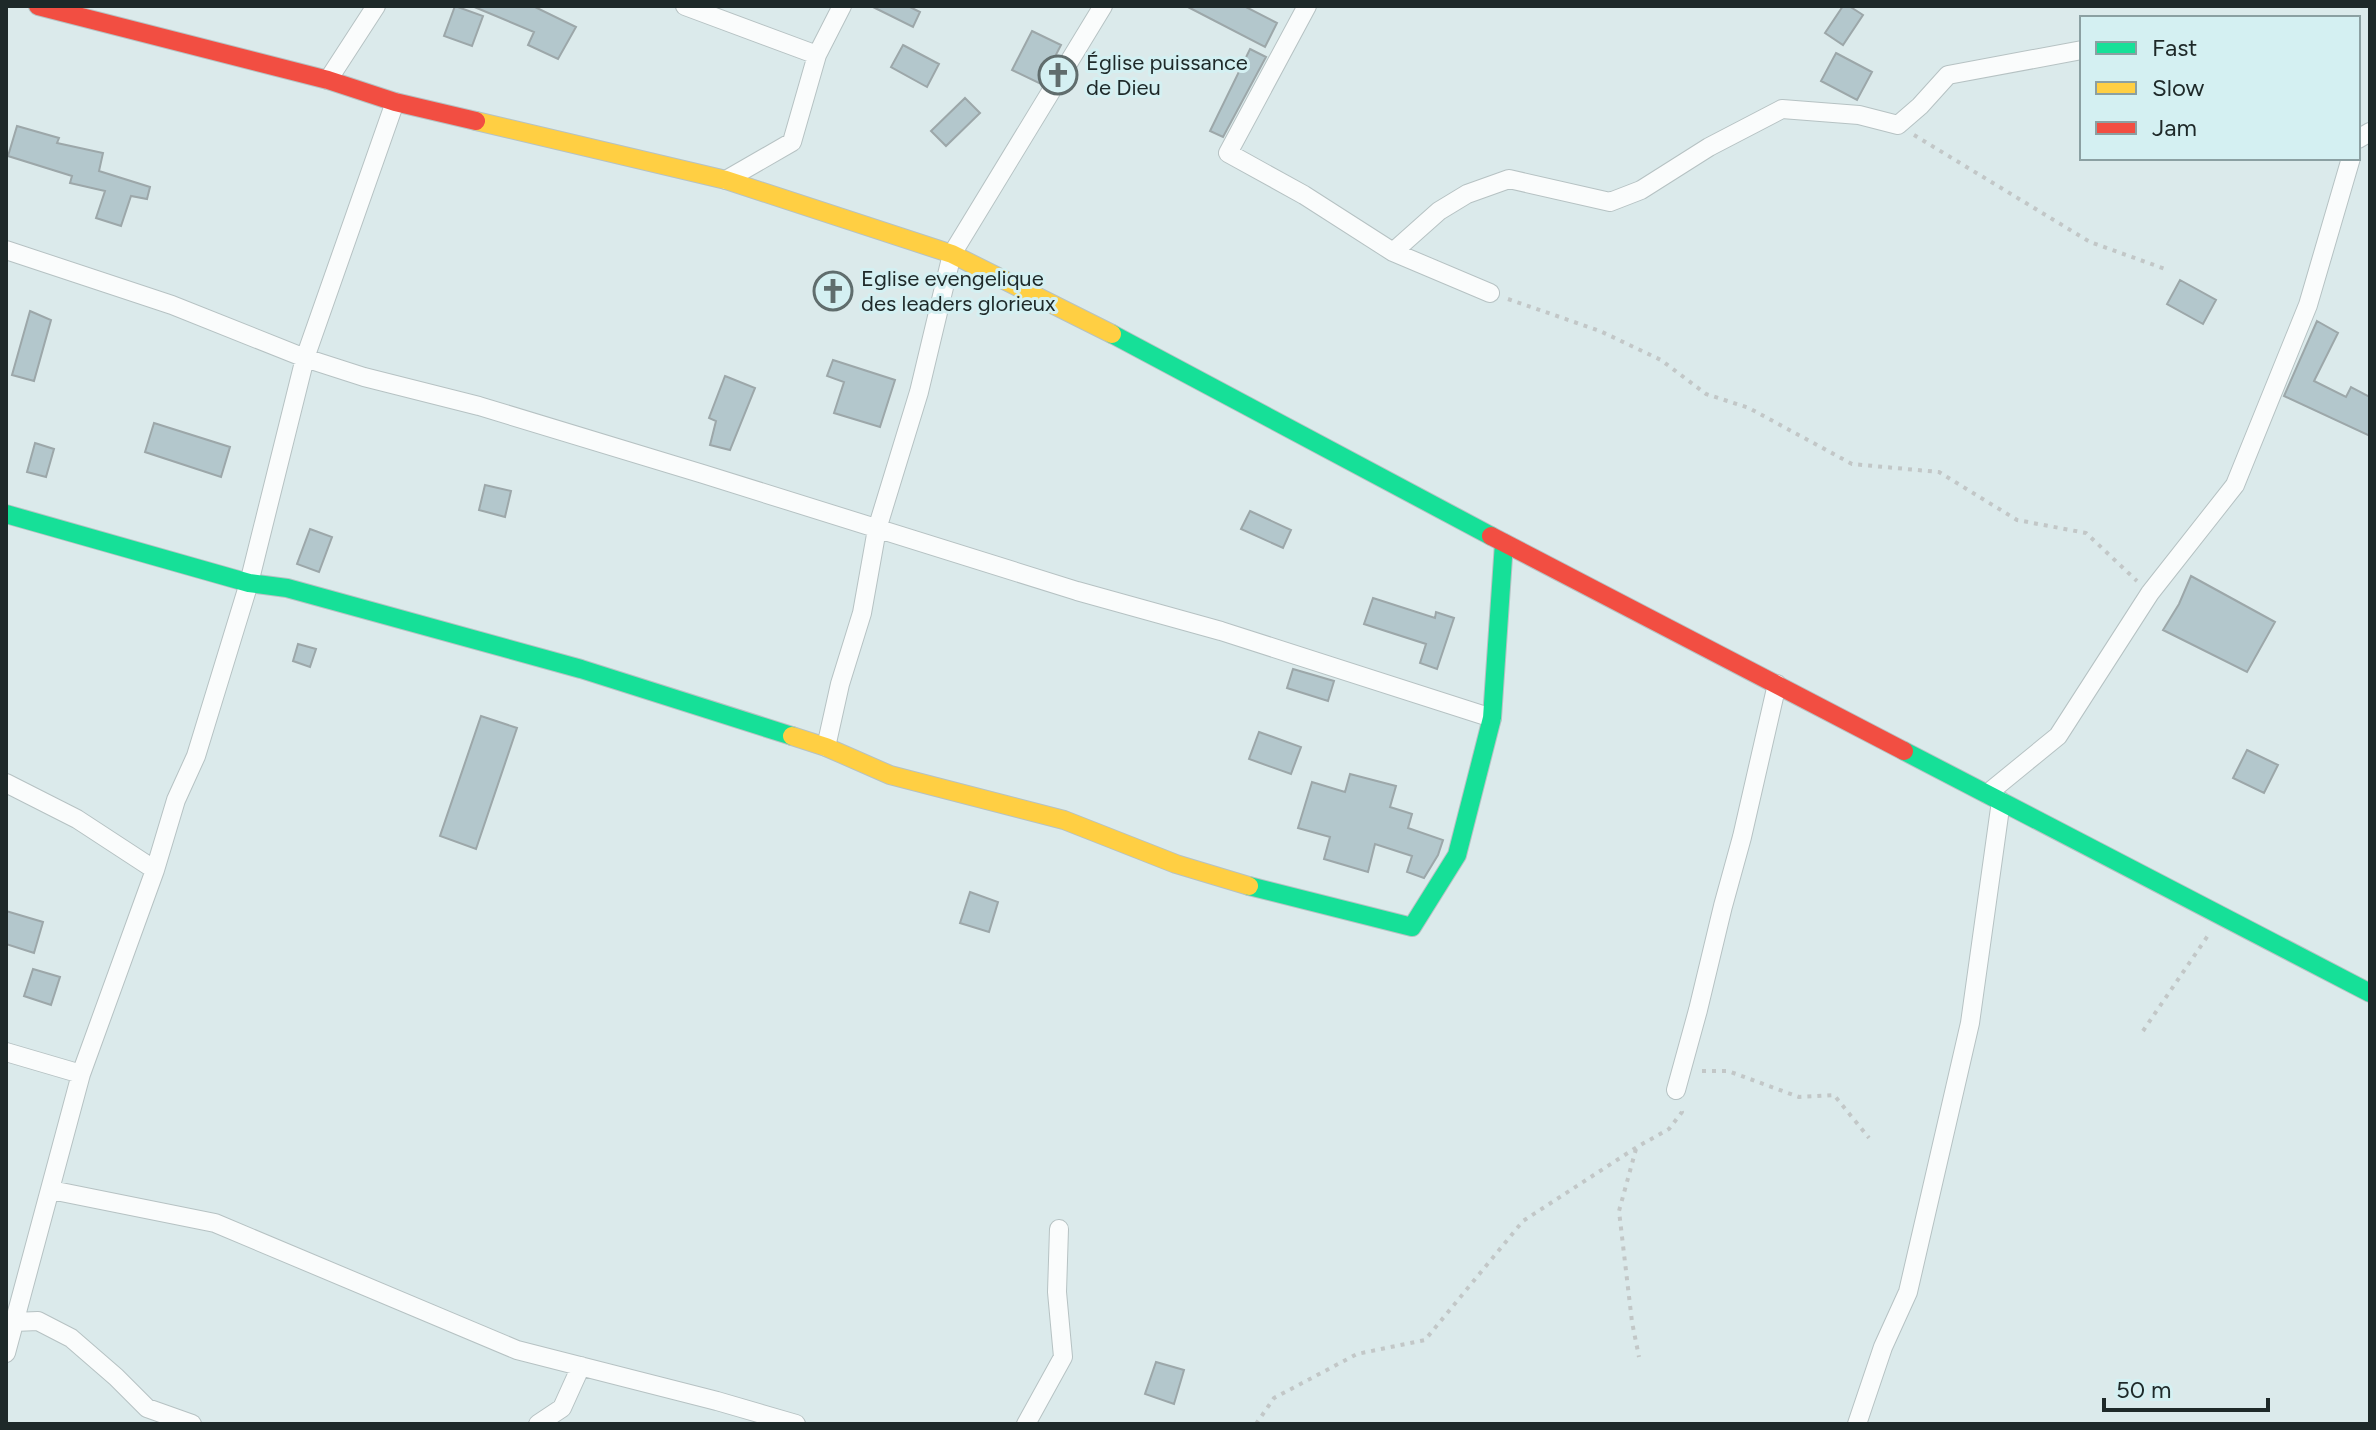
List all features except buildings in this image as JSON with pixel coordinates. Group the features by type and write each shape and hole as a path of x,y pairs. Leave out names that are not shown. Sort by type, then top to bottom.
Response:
{"street":[{"path":"38,6 328,80 395,102 726,180 952,254 1152,354 1504,543 2370,993"},
{"path":"328,80 376,6"},
{"path":"685,6 817,55"},
{"path":"726,180 792,142 817,55 842,6"},
{"path":"826,747 840,684 862,613 877,529 919,392 952,254 1103,6"},
{"path":"1307,6 1228,153 1304,195 1393,252 1490,293"},
{"path":"1393,252 1439,211 1467,194 1509,179 1610,202 1641,190 1709,147 1782,109 1859,115 1898,125 1948,75 2080,50"},
{"path":"6,1353 10,1321 51,1190 81,1074 155,870 176,800 196,756 249,583 305,358 395,102"},
{"path":"1857,1424 1883,1347 1908,1292 1957,1083 1970,1023 1994,797 2058,736 2150,593 2235,485 2308,305 2350,160"},
{"path":"6,250 172,305 305,358 364,377 479,406 1077,591 1221,631 1492,718"},
{"path":"6,514 249,583 287,588 581,669 826,747 890,775 1064,820 1176,864 1412,927 1457,855 1492,718 1504,543"},
{"path":"1676,1090 1742,837 1777,684"},
{"path":"6,783 77,819 155,870"},
{"path":"6,1052 81,1074"},
{"path":"51,1190 215,1223 517,1350 796,1424"},
{"path":"1026,1424 1063,1357 1057,1292 1059,1229"},
{"path":"10,1321 38,1321 71,1338 147,1408 192,1424"},
{"path":"538,1424 562,1408 581,1366"}],"path":[{"path":"1898,125 2090,242 2168,270"},
{"path":"1490,293 1600,331 1649,354 1706,394 1749,408 1852,464 1939,472 2017,520 2086,533 2150,593"},
{"path":"2143,1031 2221,916"},
{"path":"1256,1424 1274,1398 1357,1354 1425,1340 1523,1221 1669,1129 1682,1112 1676,1090 1692,1071 1728,1071 1799,1097 1834,1095 1869,1138"},
{"path":"1637,1147 1619,1211 1639,1357"}],"traffic: fast":[{"path":"1112,334 1491,536"},
{"path":"6,514 249,583 287,588 581,669 792,736"},
{"path":"1249,886 1412,927 1457,855 1492,718 1504,543"},
{"path":"1904,751 2370,993"}],"traffic: slow":[{"path":"476,121 726,180 952,254 1112,334"},
{"path":"792,736 890,775 1064,820 1176,864 1249,886"}],"traffic: jam":[{"path":"38,6 476,121"},
{"path":"1491,536 1904,751"}],"place":[{"name":"Église puissance de Dieu","path":"1058,75"},
{"name":"Eglise evengelique des leaders glorieux","path":"833,291"}]}
